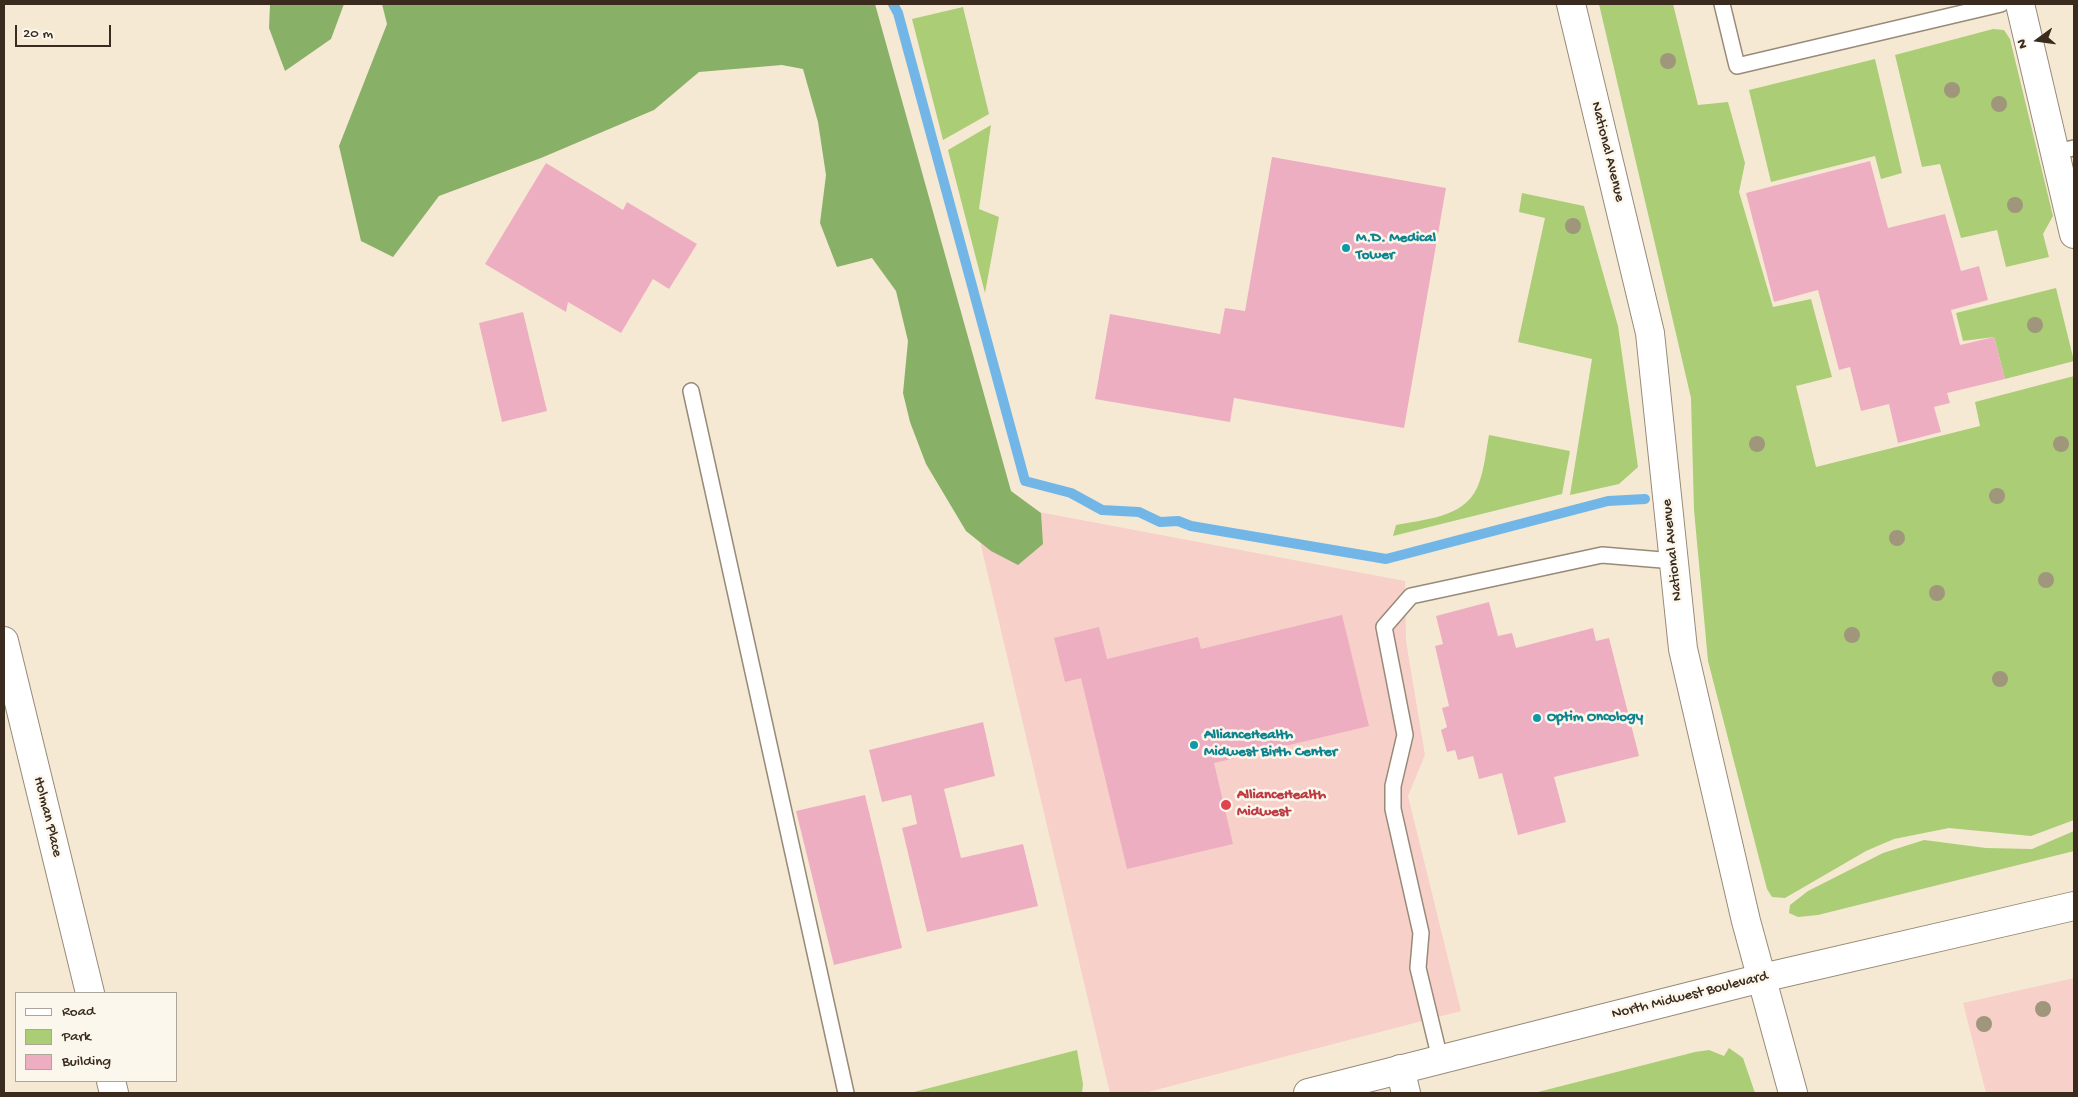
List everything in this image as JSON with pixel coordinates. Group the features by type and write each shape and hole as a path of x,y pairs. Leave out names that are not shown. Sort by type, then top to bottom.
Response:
{"street":[{"name":"National Avenue","path":"1571,4 1650,333 1683,649 1746,921 1793,1093"},
{"path":"2020,4 2064,150 2074,234"},
{"name":"Holman Place","path":"4,641 90,992"},
{"name":"North Midwest Boulevard","path":"1308,1093 1403,1081 1440,1059 1762,978 2074,906"}],"lane":[{"path":"1722,4 1737,66 2001,4"},
{"path":"691,391 846,1093"},
{"path":"1440,1059 1418,968 1421,933 1393,809 1393,786 1405,736 1384,627 1411,596 1602,555 1674,561"}],"shaded area":[{"name":"AllianceHealth Midwest","path":"970,499 1405,581 1406,641 1425,755 1408,796 1461,1011 1144,1093 1110,1093"},
{"path":"2074,978 2074,1093 1986,1093 1963,1003"}],"green space":[{"path":"270,4 344,4 331,39 285,71 269,28"},
{"path":"382,4 875,4 1011,491 1041,513 1043,544 1018,565 991,551 966,531 926,464 910,422 903,393 908,341 896,291 872,258 837,267 820,223 826,175 818,122 803,69 782,65 699,72 654,110 541,158 439,196 393,257 361,241 339,146 387,24"},
{"path":"1599,4 1673,4 1698,105 1728,102 1745,163 1739,192 1773,307 1811,299 1832,377 1796,386 1816,467 1980,426 1975,402 2074,376 2074,820 2031,836 1949,828 1894,839 1866,851 1785,898 1772,897 1767,889 1708,661 1694,510 1691,398"},
{"path":"963,7 989,114 943,140 912,19"},
{"path":"1993,29 2004,30 2010,39 2053,216 2043,234 2049,257 2006,267 1997,230 1961,238 1940,164 1922,167 1895,55"},
{"path":"1875,59 1902,173 1881,179 1875,156 1771,182 1749,90"},
{"path":"991,125 979,209 999,217 985,293 948,150"},
{"path":"1522,193 1584,206 1618,326 1638,467 1619,484 1570,495 1592,359 1518,342 1545,218 1519,212"},
{"path":"2056,288 2074,361 2005,379 1994,337 1963,341 1956,313"},
{"path":"1489,435 1570,451 1562,494 1393,536 1396,525 1442,516 1463,506 1471,498 1477,488 1485,462"},
{"path":"2074,831 2074,851 1818,915 1798,917 1789,913 1790,905 1808,891 1883,853 1924,840 1986,848 2032,849"},
{"path":"1729,1048 1743,1058 1755,1093 1534,1093 1695,1052 1709,1050 1724,1056"},
{"path":"1077,1050 1083,1084 1082,1093 910,1093"}],"building":[{"name":"M.D. Medical Tower","path":"1272,157 1446,188 1404,428 1234,398 1230,422 1095,399 1110,314 1220,334 1225,308 1245,311"},
{"path":"1870,161 1888,228 1945,214 1961,271 1979,266 1988,300 1951,310 1960,345 1994,337 2005,379 1947,393 1950,403 1934,407 1941,432 1898,443 1889,404 1861,411 1850,367 1839,370 1818,290 1774,302 1746,193"},
{"path":"546,163 623,210 627,202 697,244 669,289 653,279 621,333 568,302 566,312 485,264"},
{"path":"523,312 547,411 502,422 479,323"},
{"name":"Optim Oncology","path":"1489,602 1498,636 1512,633 1516,648 1593,628 1596,641 1609,638 1639,756 1554,777 1566,822 1518,835 1502,773 1479,779 1473,756 1458,760 1455,750 1447,752 1441,730 1447,727 1442,708 1449,706 1435,646 1443,644 1436,616"},
{"name":"AllianceHealth Midwest Birth Center","path":"1342,615 1369,726 1214,763 1233,844 1127,869 1081,678 1065,682 1054,638 1099,627 1107,659 1198,637 1201,649"},
{"path":"983,722 995,776 944,789 961,858 1023,844 1038,906 927,932 902,828 917,824 911,795 882,802 869,750"},
{"path":"865,795 902,948 834,965 796,811"}],"waterway":[{"path":"893,4 898,13 1025,481 1071,493 1102,510 1139,512 1160,522 1178,521 1191,526 1386,559 1608,501 1645,499"}],"place":[{"name":"M.D. Medical Tower","path":"1346,248"},
{"name":"Optim Oncology","path":"1537,718"},
{"name":"AllianceHealth Midwest Birth Center","path":"1194,745"},
{"name":"AllianceHealth Midwest","path":"1226,805"}]}
